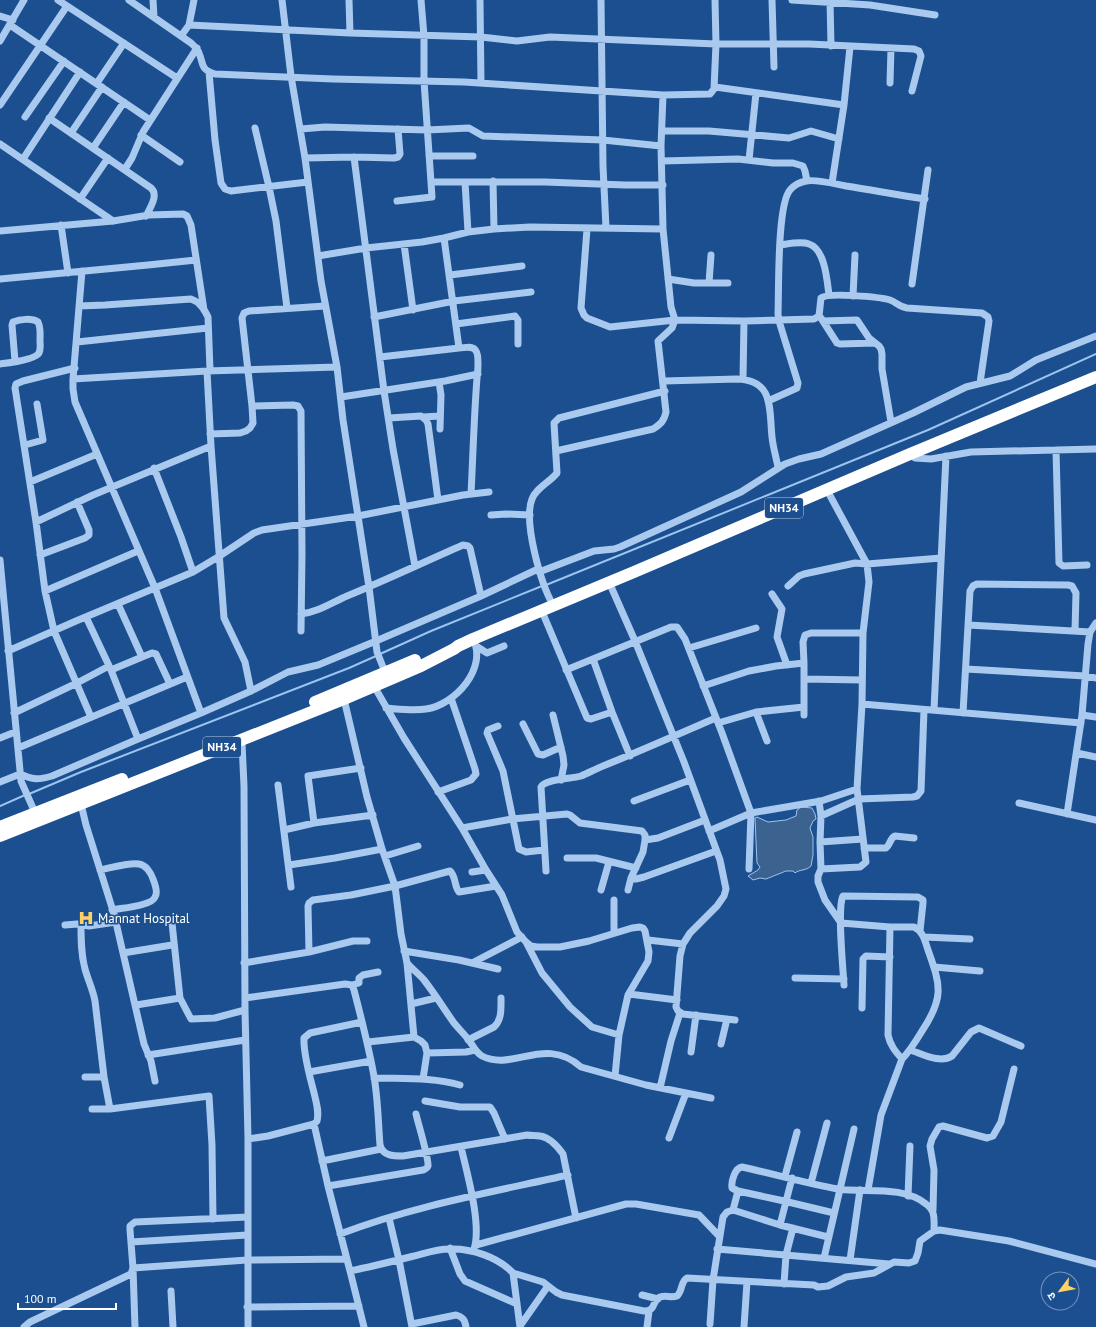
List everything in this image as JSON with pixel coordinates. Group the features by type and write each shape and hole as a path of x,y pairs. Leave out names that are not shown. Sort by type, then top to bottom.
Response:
{"highway":[{"name":"NH34","path":"0,827 81,804 344,699 421,666 458,646 474,642 541,610 550,599 609,582 1096,377"},
{"name":"NH34","path":"0,836 37,817 224,739 384,669 452,645 458,646"}],"street":[{"path":"0,41 24,0"},
{"path":"58,0 177,78"},
{"path":"129,0 197,48 203,67 209,72 215,74 291,76 333,79 481,82 663,95 710,94 714,89 716,44 715,0"},
{"path":"153,0 154,17"},
{"path":"182,36 189,24 194,0"},
{"path":"282,0 291,76 301,129 318,256 337,367 343,420 369,587 377,652 384,669"},
{"path":"349,0 350,33"},
{"path":"397,201 432,197 428,156 424,81 424,36 421,0"},
{"path":"480,0 481,82"},
{"path":"601,0 606,228"},
{"path":"772,0 774,66"},
{"path":"792,0 870,6 936,15"},
{"path":"830,2 831,46"},
{"path":"0,105 67,6"},
{"path":"0,16 12,22 40,45 150,120"},
{"path":"189,24 350,33 481,37 517,41 550,37 716,44 773,44 914,49 919,51 921,56 912,90"},
{"path":"71,132 124,43"},
{"path":"832,183 844,105 850,47"},
{"path":"125,169 132,158 141,136 150,120 197,48"},
{"path":"890,83 891,48"},
{"path":"25,117 64,61"},
{"path":"23,159 80,72"},
{"path":"209,72 221,183 226,189 231,191 308,182"},
{"path":"714,87 844,105"},
{"path":"749,160 756,93"},
{"path":"556,450 653,429 660,425 664,419 666,412 665,391 658,341 672,328 675,320 671,307 663,229 661,146 663,95"},
{"path":"93,148 124,102"},
{"path":"49,118 125,169 154,191 152,203 146,216"},
{"path":"301,129 331,127 427,130 469,128 483,136 603,140 661,146"},
{"path":"255,128 270,187 276,221 287,308"},
{"path":"305,158 398,157 400,154 398,129"},
{"path":"662,131 689,130 789,138 812,131 839,139"},
{"path":"141,136 180,162"},
{"path":"0,145 23,159 113,221"},
{"path":"428,156 473,156"},
{"path":"354,157 388,418 415,566"},
{"path":"80,199 108,158"},
{"path":"662,161 720,159 799,164 803,166 807,181"},
{"path":"912,284 928,170"},
{"path":"431,182 493,181 663,185"},
{"path":"493,181 494,229"},
{"path":"768,401 798,386 779,321 780,245 784,203 791,189 797,184 807,181 832,183 925,199"},
{"path":"465,182 468,232"},
{"path":"0,231 113,221 146,216 183,214 187,216 191,225 204,310"},
{"path":"61,225 68,273"},
{"path":"318,256 444,238 468,232 494,229 530,227 663,229"},
{"path":"588,229 581,308 587,318 610,327 675,320 779,321 810,320 821,318 857,320 866,334 879,346 882,354 882,369 891,422"},
{"path":"444,238 454,301 459,348"},
{"path":"780,245 805,243 814,247 823,263 829,295"},
{"path":"404,244 413,310"},
{"path":"709,283 711,255"},
{"path":"852,296 854,255"},
{"path":"0,279 196,260"},
{"path":"450,275 522,266"},
{"path":"82,272 73,378 75,402 155,588 201,713"},
{"path":"668,279 686,282 728,283"},
{"path":"374,317 454,301 531,292"},
{"path":"875,343 837,343 821,318 820,300 824,296 829,295 852,296 890,300 899,306 907,308 978,312 986,315 989,321 980,383"},
{"path":"79,306 191,299 197,301 208,317 210,434 218,557 221,574 224,618 244,662 251,691"},
{"path":"210,434 240,433 250,428 252,423 252,406 242,318 244,313 249,311 326,306"},
{"path":"456,324 515,316 518,320 518,344"},
{"path":"0,364 15,361 34,357 40,352 40,326 35,320 17,320 13,322 15,361"},
{"path":"743,379 744,321"},
{"path":"77,342 208,328"},
{"path":"0,782 21,777 41,779 52,776 251,691 288,672 318,665 481,596 594,551 620,547 742,492 778,467 791,461 821,454 913,413 966,387 1010,376 1036,360 1096,336"},
{"path":"380,357 459,348 472,347 476,349 478,353 478,374 471,494"},
{"path":"73,378 209,371 337,367"},
{"path":"75,368 23,381 16,384 15,388 25,445 45,592 54,631 91,717"},
{"path":"340,397 439,382 478,374"},
{"path":"664,381 743,379 758,384 762,387 768,401 772,439 778,467"},
{"path":"439,382 440,429"},
{"path":"550,599 539,573 532,534 530,507 534,496 557,473 554,423 559,418 665,391"},
{"path":"25,445 43,440 36,404"},
{"path":"252,406 293,404 298,406 301,411 301,631"},
{"path":"388,418 417,416 423,418 440,416"},
{"path":"423,418 428,424 438,500"},
{"path":"36,522 154,468 211,446"},
{"path":"910,454 915,458 931,459 971,452 1096,449"},
{"path":"1056,450 1059,563 1063,566 1087,565"},
{"path":"30,482 97,454"},
{"path":"934,710 946,456"},
{"path":"154,468 181,536 193,572"},
{"path":"821,870 863,866 866,862 857,789 862,704 863,634 869,582 867,564 828,490"},
{"path":"8,651 193,572 254,533 271,528 358,516 438,500 489,492"},
{"path":"40,554 85,538 89,535 89,530 77,502"},
{"path":"491,515 530,515"},
{"path":"301,614 311,613 463,545 470,548 481,596"},
{"path":"45,592 138,551"},
{"path":"788,586 799,576 804,574 856,563 867,564 941,558"},
{"path":"0,560 21,777 37,817"},
{"path":"609,582 674,736 720,860 726,889 724,896 717,906 690,932 683,944 680,956 676,1006 680,1013 660,1088"},
{"path":"963,713 970,591 973,586 977,584 1072,586 1076,593 1076,631"},
{"path":"772,594 782,608 777,637 787,665"},
{"path":"118,604 142,657"},
{"path":"541,610 587,718 591,719 612,712"},
{"path":"86,617 110,668 138,738"},
{"path":"1067,814 1082,715 1085,676 1096,623"},
{"path":"968,625 1076,631 1092,637"},
{"path":"566,670 671,627 677,627 685,639 751,813 749,869"},
{"path":"688,648 756,628"},
{"path":"804,715 805,635 821,632 863,634"},
{"path":"474,642 487,653 504,646"},
{"path":"386,708 410,710 426,709 445,702 451,698 464,686 472,674 475,666 474,642"},
{"path":"14,713 110,668 152,653 156,654 170,684"},
{"path":"593,659 630,756"},
{"path":"703,686 749,671 804,663"},
{"path":"966,669 1085,676 1096,678"},
{"path":"18,748 187,677"},
{"path":"804,679 862,680"},
{"path":"374,686 404,738 462,828 506,904 516,932 524,940 531,946 560,947 589,941 632,928 640,927 645,931 648,940 648,961 629,994 620,1035 616,1076"},
{"path":"438,792 471,780 476,774 476,769 451,698"},
{"path":"344,699 383,853 395,886 407,963 414,1037"},
{"path":"862,704 1080,723"},
{"path":"546,871 542,785 550,781 581,776 674,736 717,720 756,712 804,707"},
{"path":"820,816 859,799 913,797 920,793 924,710"},
{"path":"756,712 767,741"},
{"path":"553,715 564,765 562,780"},
{"path":"1082,715 1096,717"},
{"path":"524,724 538,754 543,755 561,747"},
{"path":"498,726 488,730 487,736 503,771 519,849 526,852 544,850"},
{"path":"0,738 16,732"},
{"path":"240,740 242,743 244,786 244,963 248,1139 248,1327"},
{"path":"1077,753 1096,757"},
{"path":"314,823 308,776 361,768"},
{"path":"634,801 690,780"},
{"path":"278,785 292,887"},
{"path":"709,831 751,813 819,801 840,796 857,789"},
{"path":"819,801 821,870 818,876 818,882 825,900 841,923"},
{"path":"1019,803 1096,820"},
{"path":"81,804 116,922 155,1081"},
{"path":"462,828 512,819 567,814 580,823 642,831 645,835 645,840 628,890"},
{"path":"284,830 314,823 373,815"},
{"path":"645,840 658,838 705,820"},
{"path":"864,848 886,848 890,844 891,839 895,836 914,838"},
{"path":"820,842 863,839"},
{"path":"289,865 383,853 418,846"},
{"path":"631,878 636,879 644,877 716,851"},
{"path":"567,858 596,858 636,868"},
{"path":"601,890 609,862"},
{"path":"100,870 134,863 141,864 146,867 153,878 156,894 152,901 146,904 112,910"},
{"path":"472,872 486,870"},
{"path":"309,952 308,906 309,902 314,900 351,895 395,886 450,871 453,874 457,890 459,892 496,886"},
{"path":"795,978 844,982 841,898 845,895 918,897 923,900 922,934 939,984 939,997 933,1015 910,1050 902,1059 881,1115 868,1190"},
{"path":"614,900 614,933"},
{"path":"65,925 89,926 116,922"},
{"path":"172,923 180,998 191,1019 215,1018 245,1010"},
{"path":"841,923 890,927 914,927 922,934 970,939"},
{"path":"81,925 82,959 93,990 104,1077 110,1108"},
{"path":"890,927 888,1035 893,1050 902,1059"},
{"path":"472,963 524,940"},
{"path":"524,940 542,973 570,1007 592,1027 620,1035"},
{"path":"648,940 683,944"},
{"path":"244,963 309,952 353,941 367,942"},
{"path":"123,953 172,945"},
{"path":"404,951 498,969"},
{"path":"862,1008 863,959 866,956 890,956"},
{"path":"407,963 424,981 475,1050 486,1057 500,1061 540,1053 555,1054 575,1062 581,1067 660,1088 711,1098"},
{"path":"934,967 980,970"},
{"path":"245,998 345,984 352,985 359,983 359,978 363,975 378,972"},
{"path":"352,985 368,1042 377,1099 381,1149 385,1153 392,1156 426,1153 526,1135 543,1137 560,1149 563,1154 576,1218"},
{"path":"629,994 677,1000"},
{"path":"136,1005 180,998"},
{"path":"411,1004 436,998"},
{"path":"468,1040 494,1028 498,1024 501,998"},
{"path":"680,1013 735,1020"},
{"path":"691,1052 696,1016"},
{"path":"721,1044 727,1019"},
{"path":"248,1139 268,1136 318,1122 318,1111 309,1072 304,1038 310,1033 362,1022"},
{"path":"910,1050 943,1060 948,1059 971,1032 980,1028 1021,1046"},
{"path":"368,1042 414,1037 421,1041 425,1045 427,1053 423,1079"},
{"path":"148,1054 245,1040"},
{"path":"427,1053 466,1052 475,1050"},
{"path":"309,1072 371,1061"},
{"path":"934,1231 934,1170 930,1146 932,1139 939,1128 943,1126 987,1138 993,1136 1000,1122 1014,1069"},
{"path":"85,1077 104,1077"},
{"path":"374,1078 423,1079 460,1085"},
{"path":"669,1138 686,1093"},
{"path":"92,1109 208,1096 212,1145 213,1219"},
{"path":"425,1102 460,1107 490,1108 494,1113 505,1139"},
{"path":"328,1186 423,1170 428,1166 416,1114"},
{"path":"811,1183 827,1123"},
{"path":"314,1124 328,1186 364,1327"},
{"path":"824,1258 854,1129"},
{"path":"780,1225 786,1201 788,1177 797,1132"},
{"path":"908,1196 910,1146"},
{"path":"461,1147 472,1196 477,1235 475,1248"},
{"path":"322,1160 381,1149"},
{"path":"834,1213 786,1201 738,1192 732,1188 737,1170 739,1167 839,1189 890,1192 916,1197 933,1210"},
{"path":"340,1234 389,1218 472,1196 568,1175"},
{"path":"850,1260 860,1190"},
{"path":"733,1210 738,1192"},
{"path":"350,1271 441,1249 475,1248 626,1204 636,1204 700,1215 719,1236"},
{"path":"710,1324 713,1280 719,1236 724,1214 733,1210 780,1225 828,1237"},
{"path":"135,1327 130,1226 135,1222 248,1217"},
{"path":"389,1218 412,1326 456,1315 462,1316 466,1327"},
{"path":"784,1284 786,1255 793,1228"},
{"path":"642,1295 658,1299 677,1296 683,1282 688,1278 814,1285 818,1287 828,1286 846,1277 874,1273 889,1264 899,1261 909,1263 915,1261 920,1241 934,1231 940,1230 1009,1241 1096,1264"},
{"path":"131,1242 248,1235"},
{"path":"450,1248 460,1274 465,1281 517,1304"},
{"path":"475,1248 479,1252 507,1267 513,1273 515,1279 520,1327"},
{"path":"717,1249 889,1264"},
{"path":"133,1268 247,1260 346,1259"},
{"path":"24,1327 30,1322 131,1274 133,1268"},
{"path":"513,1273 543,1282 562,1295 649,1311"},
{"path":"744,1327 747,1282"},
{"path":"520,1327 548,1286"},
{"path":"171,1291 173,1327"},
{"path":"646,1327 649,1311 658,1299"},
{"path":"247,1307 359,1306"}],"water":[{"path":"801,807 812,808 816,819 813,821 810,828 813,837 813,855 811,866 795,873 793,871 786,871 766,879 760,878 753,880 748,876 760,867 757,863 755,818 757,817 768,822 786,820 796,816 797,810"}],"waterway":[{"path":"546,585 928,430 1096,354"},
{"path":"380,654 431,631 542,586"},
{"path":"29,794 81,772 349,668 376,656"},
{"path":"0,806 25,795"}],"place":[{"name":"Mannat Hospital","path":"86,918"}]}
